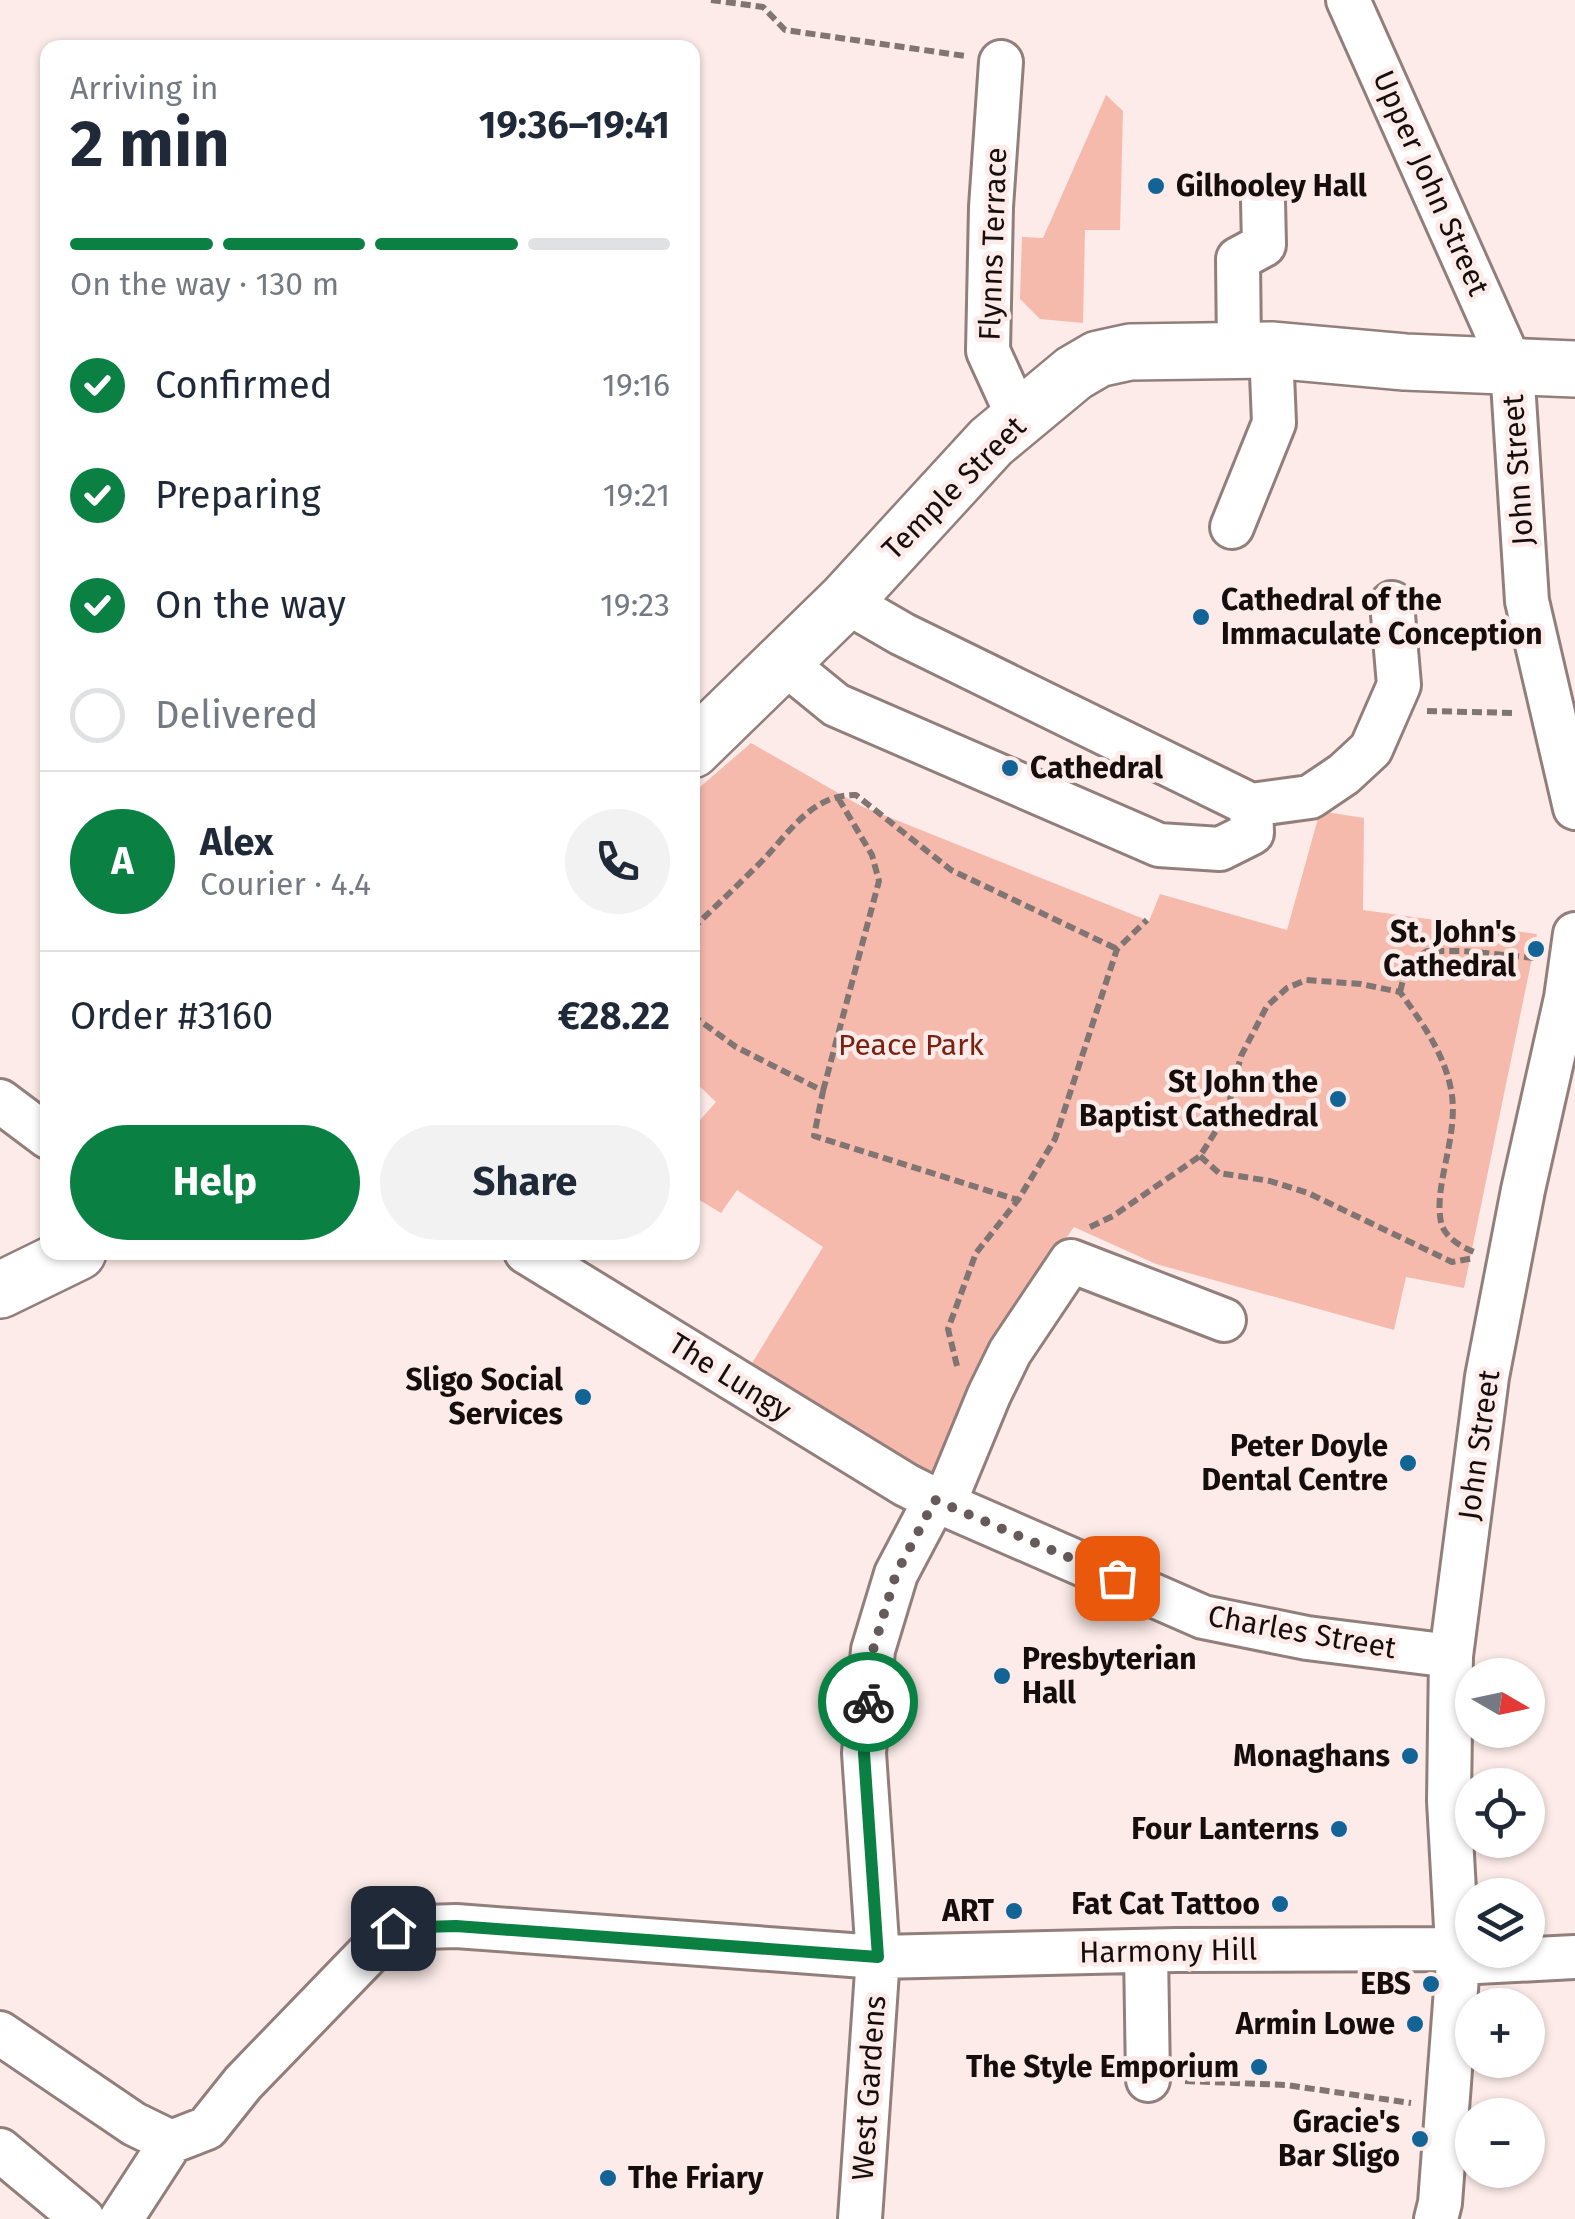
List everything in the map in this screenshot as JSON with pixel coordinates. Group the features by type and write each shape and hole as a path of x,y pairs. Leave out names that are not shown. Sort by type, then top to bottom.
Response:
{"main road":[{"name":"Temple Street","path":"700,742 845,601 992,442 1074,373 1098,359 1130,352 1255,350 1575,370"},
{"path":"0,1290 62,1260"}],"street":[{"name":"Upper John Street","path":"1348,0 1512,367"},
{"name":"Flynns Terrace","path":"1001,62 991,207 988,351 1020,421"},
{"path":"1232,527 1274,423 1238,259 1264,245 1263,201"},
{"name":"John Street","path":"1512,367 1527,601 1575,808"},
{"path":"845,601 902,634 1251,805 1310,796 1344,774 1371,749 1399,686 1392,603"},
{"path":"782,661 836,704 1159,845 1220,850 1252,833 1251,805"},
{"name":"John Street","path":"1455,1910 1448,1802 1452,1656 1488,1377 1523,1190 1572,974"},
{"path":"0,1101 40,1131"},
{"name":"The Lungy","path":"539,1260 940,1502"},
{"path":"1071,1261 1224,1320"},
{"name":"West Gardens","path":"860,2219 878,1957 864,1753 873,1650 896,1574 940,1502 1003,1366 1071,1261"},
{"name":"Charles Street","path":"940,1502 1203,1617 1307,1638 1452,1656"},
{"name":"Harmony Hill","path":"171,2142 207,2128 243,2082 393,1928 456,1926 878,1957 1146,1951 1455,1956"},
{"path":"1146,1951 1148,2080"},
{"name":"Harmony Hill","path":"1545,1957 1575,1957"},
{"name":"John Street","path":"1436,2219 1457,1968"},
{"path":"0,2033 134,2124 171,2142 121,2219"},
{"path":"0,2150 83,2219"}],"path":[{"path":"711,0 762,7 785,30 1001,62"},
{"path":"1436,713 1518,713"},
{"path":"700,920 802,816 837,795 856,795 951,870 1117,949"},
{"path":"837,795 872,855 878,880 814,1136 1018,1200"},
{"path":"960,1375 948,1329 976,1253 1018,1200 1055,1139 1117,949 1147,920"},
{"path":"1400,992 1408,964 1427,951 1463,950 1572,974"},
{"path":"1071,1261 1094,1223 1113,1216 1200,1156 1226,1114 1241,1056 1267,1006 1287,988 1306,980 1400,992 1439,1049 1452,1091 1454,1133 1441,1196 1440,1224 1454,1242 1485,1255 1452,1262 1308,1193 1270,1181 1220,1173 1200,1156"},
{"path":"700,1021 736,1046 823,1091"},
{"path":"1148,2080 1286,2084 1447,2108"}],"green space":[{"path":"1106,95 1123,111 1120,230 1085,230 1083,323 1040,319 1020,299 1022,237 1043,238"},
{"name":"Peace Park","path":"751,743 861,806 1149,921 1160,894 1287,930 1320,811 1364,818 1363,910 1537,934 1464,1288 1406,1277 1394,1330 1156,1264 1074,1227 1045,1268 942,1476 830,1424 746,1373 823,1247 737,1190 721,1213 700,1200 700,1120 716,1102 700,1087 700,787"}],"way so far":[{"path":"868,1702 873,1650 896,1574 935,1500 1117,1578"}],"place":[{"name":"Gilhooley Hall","path":"1156,186"},
{"name":"Cathedral of the Immaculate Conception","path":"1201,617"},
{"name":"Cathedral","path":"1010,768"},
{"name":"St. John's Cathedral","path":"1536,949"},
{"name":"St John the Baptist Cathedral","path":"1338,1099"},
{"name":"Sligo Social Services","path":"583,1397"},
{"name":"Peter Doyle Dental Centre","path":"1408,1463"},
{"name":"Presbyterian Hall","path":"1002,1676"},
{"name":"Monaghans","path":"1410,1756"},
{"name":"Four Lanterns","path":"1339,1829"},
{"name":"Fat Cat Tattoo","path":"1280,1904"},
{"name":"ART","path":"1014,1911"},
{"name":"EBS","path":"1431,1984"},
{"name":"Armin Lowe","path":"1415,2024"},
{"name":"The Style Emporium","path":"1259,2067"},
{"name":"Gracie's Bar Sligo","path":"1420,2139"},
{"name":"The Friary","path":"608,2178"}],"route":[{"path":"393,1928 456,1926 878,1957 864,1753 868,1702"}]}
